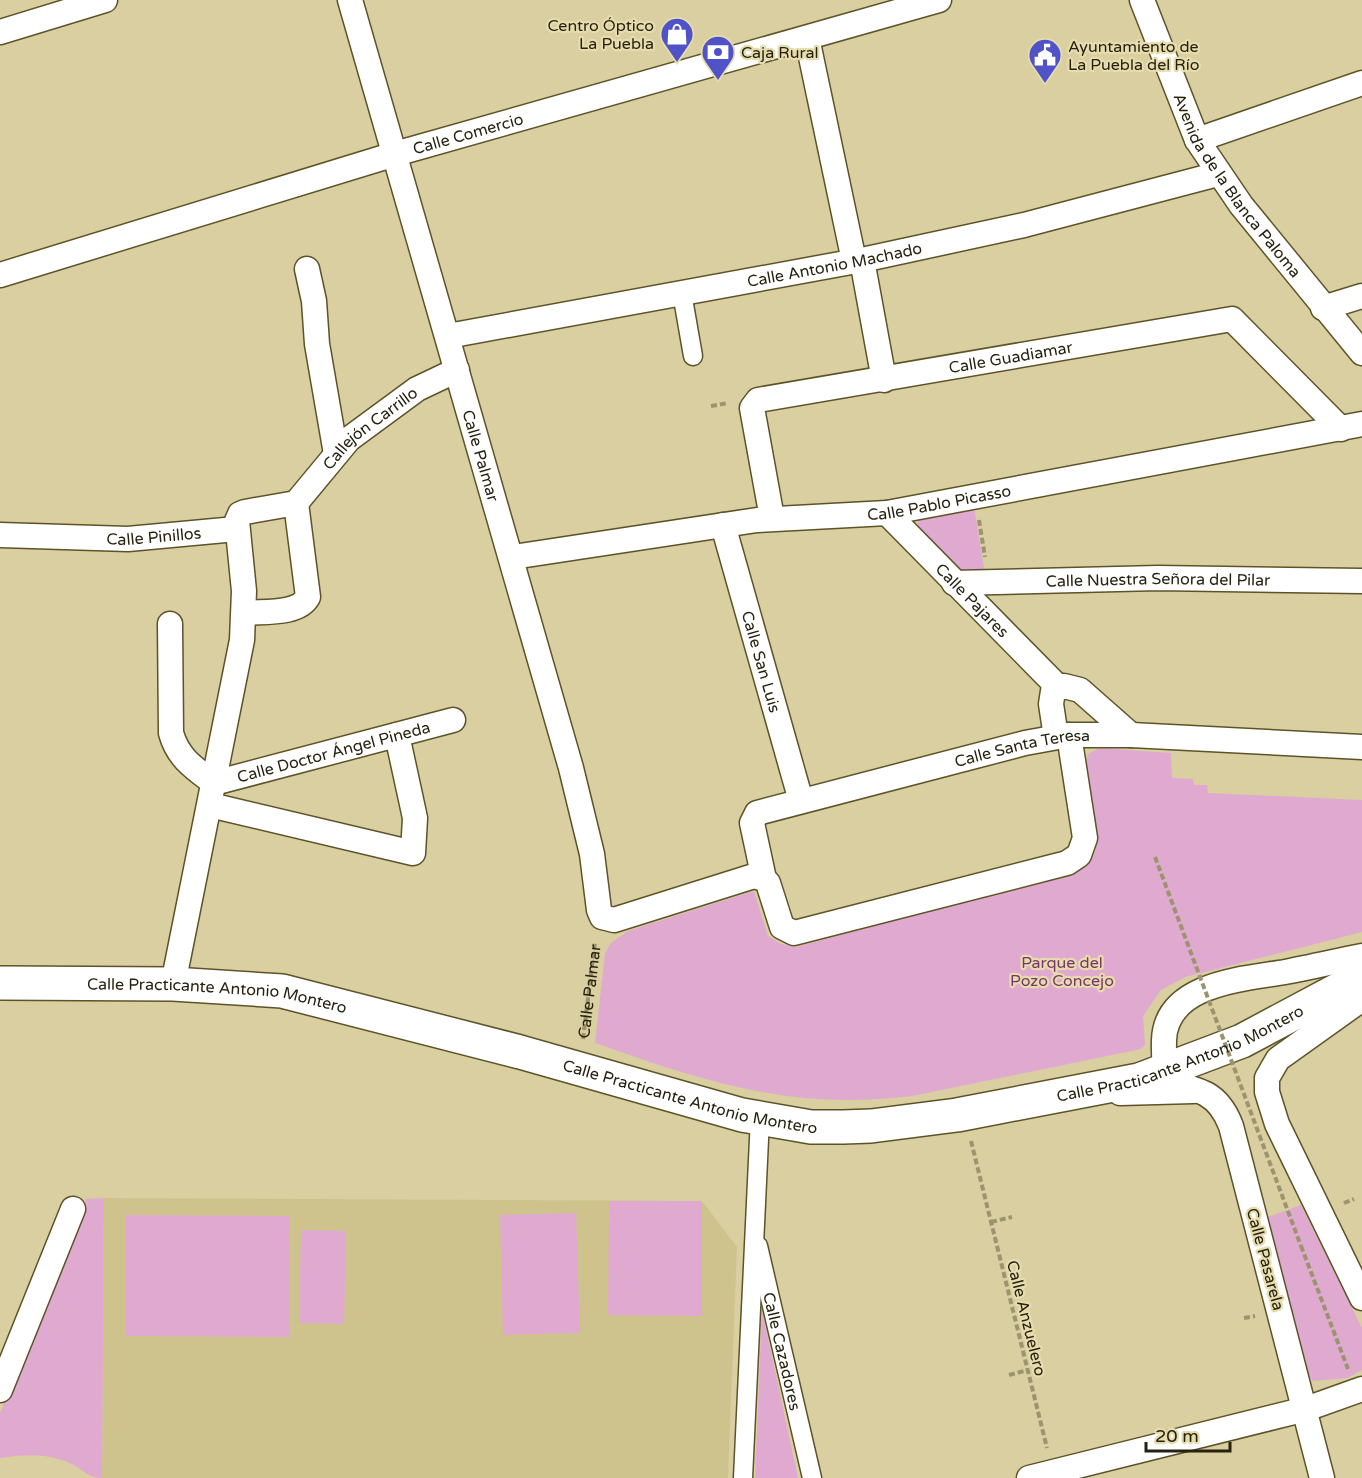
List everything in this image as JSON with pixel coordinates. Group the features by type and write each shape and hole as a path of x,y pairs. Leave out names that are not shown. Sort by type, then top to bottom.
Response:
{"main road":[{"name":"Calle Practicante Antonio Montero","path":"0,983 173,984 259,988 308,996 760,1118 811,1127 871,1126 957,1115 1097,1089 1167,1071 1242,1041 1362,977"}],"street":[{"path":"0,32 105,0"},
{"name":"Calle Palmar","path":"350,0 513,557 583,813 603,916"},
{"name":"Calle Comercio","path":"0,275 395,154 939,0"},
{"name":"Avenida de la Blanca Paloma","path":"1142,0 1197,140 1218,174 1323,309 1362,353"},
{"path":"807,38 884,380"},
{"path":"1197,140 1362,83"},
{"name":"Calle Antonio Machado","path":"448,336 858,260 1024,225 1218,174"},
{"path":"307,269 315,301 317,344 336,454"},
{"path":"682,293 693,356"},
{"path":"1323,309 1362,296"},
{"name":"Calle Guadiamar","path":"772,518 752,408 753,403 758,400 1232,319 1351,426"},
{"name":"Callejón Carrillo","path":"296,503 350,439 407,396 457,370"},
{"name":"Calle Pablo Picasso","path":"513,557 772,518 887,513 1351,426"},
{"path":"173,984 230,711 245,613 236,529 240,514 296,503 308,597 304,603 293,608 245,613"},
{"name":"Calle Pajares","path":"887,513 1058,687 1072,686 1080,690 1131,735"},
{"name":"Calle San Luis","path":"723,525 801,801"},
{"name":"Calle Pinillos","path":"0,535 128,539 236,529"},
{"name":"Calle Nuestra Señora del Pilar","path":"954,583 1158,578 1362,581"},
{"path":"171,624 171,733 175,748 212,794 413,852 415,818 397,735"},
{"path":"603,916 619,919 748,877 764,879 782,927 794,933 1073,861 1083,848 1085,838 1063,736 1051,698 1058,687"},
{"name":"Calle Doctor Ángel Pineda","path":"212,794 397,735 453,720"},
{"name":"Calle Santa Teresa","path":"764,879 752,819 762,811 1063,736 1131,735 1362,747"},
{"path":"1167,1071 1164,1030 1172,1014 1185,1000 1204,989 1230,981 1362,956"},
{"path":"1362,999 1278,1059 1267,1078 1267,1092 1277,1124 1362,1298"},
{"name":"Calle Pasarela","path":"1167,1071 1176,1082 1199,1091 1215,1101 1225,1112 1231,1126 1322,1478"},
{"path":"1097,1089 1131,1094 1199,1091"},
{"name":"Calle Cazadores","path":"743,1478 753,1223 760,1118"},
{"path":"0,1390 73,1209"},
{"name":"Calle Cazadores","path":"753,1223 812,1478"},
{"path":"1029,1478 1306,1409 1359,1390"}],"path":[{"path":"975,496 989,582"},
{"path":"1155,857 1301,1246 1359,1390"},
{"name":"Calle Palmar","path":"579,1069 603,916"},
{"name":"Calle Anzuelero","path":"978,1170 1053,1472"},
{"path":"991,1222 1012,1216"},
{"path":"1009,1375 1028,1370"}],"shaded area":[{"path":"104,1198 702,1201 737,1247 728,1478 102,1478"}],"green space":[{"path":"974,507 985,574 972,573 953,566 918,530 918,519"},
{"name":"Parque del Pozo Concejo","path":"1099,748 1171,753 1172,778 1193,779 1194,785 1207,785 1208,793 1362,800 1362,932 1185,977 1161,990 1143,1016 1145,1045 1141,1049 912,1096 868,1100 827,1100 750,1090 674,1070 595,1043 605,953 611,943 628,931 754,891 768,936 781,944 796,947 1074,872 1089,862 1095,853 1095,824 1085,764 1088,754"},
{"path":"104,1198 102,1478 97,1478 63,1460 46,1456 0,1458 0,1413 86,1199"},
{"path":"609,1201 702,1201 702,1316 608,1315"},
{"path":"1301,1205 1362,1328 1362,1370 1347,1378 1313,1381 1305,1372 1268,1217"},
{"path":"576,1213 580,1333 503,1335 500,1215"},
{"path":"125,1215 290,1216 290,1337 125,1336"},
{"path":"301,1230 346,1231 344,1324 299,1323"},
{"path":"762,1310 798,1478 755,1478"}],"place":[{"name":"Centro Óptico La Puebla","path":"677,63"},
{"name":"Caja Rural","path":"718,81"},
{"name":"Ayuntamiento de La Puebla del Río","path":"1045,84"}]}
